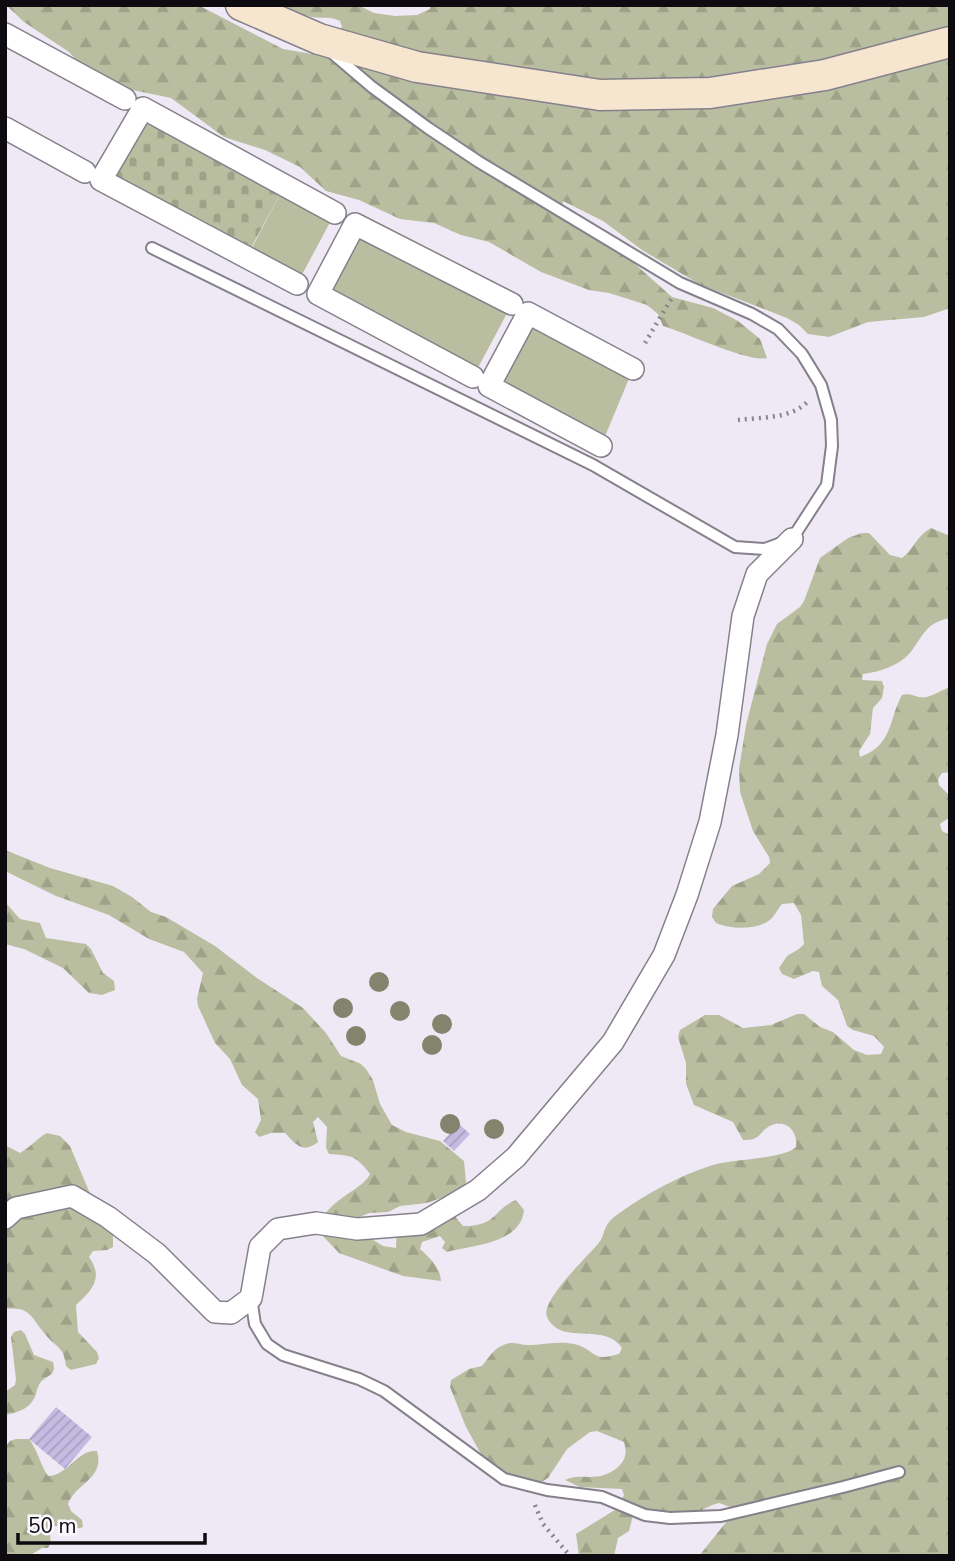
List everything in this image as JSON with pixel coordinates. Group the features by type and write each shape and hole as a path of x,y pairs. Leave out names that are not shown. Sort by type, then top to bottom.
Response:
{"street":[{"path":"241,5 320,39 417,67 600,95 710,93 825,75 950,42"},
{"path":"5,34 125,99"},
{"path":"297,284 102,180 144,108 335,213"},
{"path":"5,128 85,172"},
{"path":"473,377 318,294 348,236 355,224 512,304"},
{"path":"600,446 489,386 528,313 633,369"},
{"path":"5,1218 16,1208 72,1196 108,1217 157,1254 215,1312 231,1313 251,1298 260,1247 278,1229 316,1223 357,1229 421,1224 478,1190 516,1157 613,1042 664,955 687,895 710,822 727,735 743,616 757,574 792,539"}],"lane":[{"path":"152,248 593,465 735,547 765,549 792,539 827,485 832,446 831,420 821,385 802,354 778,329 752,314 680,283 479,162 372,87 332,54 320,39"},
{"path":"251,1298 255,1324 267,1345 283,1356 359,1379 384,1391 504,1479 555,1491 602,1497 645,1515 670,1518 721,1516 899,1472"}],"path":[{"path":"645,343 680,283"},
{"path":"738,420 782,415 802,409 821,385"},
{"path":"555,1491 538,1497 535,1505 543,1524 570,1556"}],"green space":[{"path":"6,5 198,5 283,49 318,55 335,40 342,27 340,21 267,5 358,5 374,13 395,16 417,15 430,9 431,5 950,5 950,308 924,317 868,322 829,337 808,334 787,318 699,284 642,250 603,221 563,201 562,207 626,256 672,297 713,308 738,321 760,339 767,358 733,352 663,326 658,314 647,305 609,293 589,290 541,272 489,242 461,235 434,223 400,219 359,200 326,191 300,167 265,150 224,137 171,98 123,88 79,63 69,52 24,22"},
{"path":"143,108 285,185 246,257 101,180"},
{"path":"285,185 335,213 297,284 247,257"},
{"path":"355,224 512,304 473,377 318,294"},
{"path":"528,313 633,369 601,446 489,386"},
{"path":"931,528 950,536 950,618 935,623 925,631 909,654 899,662 882,670 863,674 862,680 882,681 884,687 882,698 873,708 870,734 859,751 860,757 879,746 902,695 927,697 950,687 950,772 942,773 938,779 939,785 950,796 950,817 940,824 942,831 950,835 950,1556 699,1556 731,1516 733,1508 719,1503 688,1515 634,1511 629,1531 618,1538 614,1556 579,1556 576,1534 618,1508 624,1495 622,1489 580,1487 565,1480 611,1472 624,1459 624,1442 597,1431 590,1432 567,1449 548,1478 535,1486 522,1489 508,1486 501,1482 486,1463 466,1427 450,1387 451,1380 469,1369 482,1366 495,1350 509,1343 565,1343 578,1345 599,1357 619,1354 622,1348 614,1340 594,1334 562,1331 547,1317 550,1301 557,1290 598,1244 609,1222 640,1199 688,1174 722,1163 781,1154 796,1147 794,1132 783,1124 768,1127 754,1139 743,1140 733,1122 694,1105 686,1084 686,1063 678,1037 680,1030 705,1015 719,1015 743,1028 771,1025 797,1014 804,1014 820,1027 833,1032 854,1050 867,1055 881,1054 884,1047 874,1036 847,1026 838,1000 822,986 819,972 813,971 794,979 782,974 779,968 787,956 804,944 801,915 794,903 782,904 769,921 761,925 742,928 728,926 716,923 712,917 713,909 732,886 759,874 770,863 753,831 740,792 739,769 746,725 767,644 777,624 804,601 820,558 848,538 869,533 890,555 902,558 922,534"},
{"path":"5,850 50,868 113,886 151,912 166,917 215,946 303,1008 326,1033 341,1056 361,1064 366,1069 392,1125 406,1132 440,1141 464,1161 466,1182 464,1188 458,1192 427,1203 400,1206 388,1212 369,1213 345,1223 383,1246 396,1248 397,1227 454,1215 463,1226 483,1223 516,1200 524,1210 521,1221 505,1236 482,1245 447,1252 442,1248 445,1242 440,1236 422,1242 420,1249 437,1267 441,1281 403,1276 339,1253 320,1233 321,1222 333,1205 365,1181 370,1174 365,1167 352,1157 329,1154 326,1148 327,1127 318,1117 313,1122 318,1142 312,1146 303,1148 285,1133 271,1133 259,1137 255,1132 261,1120 258,1099 242,1085 230,1059 215,1043 198,1006 203,973 184,952 149,939 109,915 56,896 5,871"},
{"path":"5,902 20,919 40,923 46,938 86,944 103,973 114,981 115,990 102,995 89,993 63,968 24,949 5,944"},
{"path":"47,1133 60,1136 70,1146 91,1196 113,1231 113,1247 93,1251 89,1257 96,1277 91,1289 76,1305 78,1332 97,1352 99,1358 96,1364 71,1370 66,1366 61,1351 30,1314 20,1309 5,1309 5,1145 20,1153"},
{"path":"21,1330 34,1355 53,1362 54,1370 40,1383 28,1406 5,1415 5,1392 15,1385 16,1379 11,1337 14,1332"},
{"path":"16,1439 29,1439 48,1476 62,1471 90,1451 97,1451 98,1460 93,1475 68,1504 71,1511 82,1520 83,1527 49,1528 51,1542 48,1548 42,1548 29,1556 5,1556 5,1447"}],"building":[{"path":"459,1124 470,1134 454,1151 443,1141"},
{"path":"56,1407 92,1437 65,1469 29,1439"}]}
